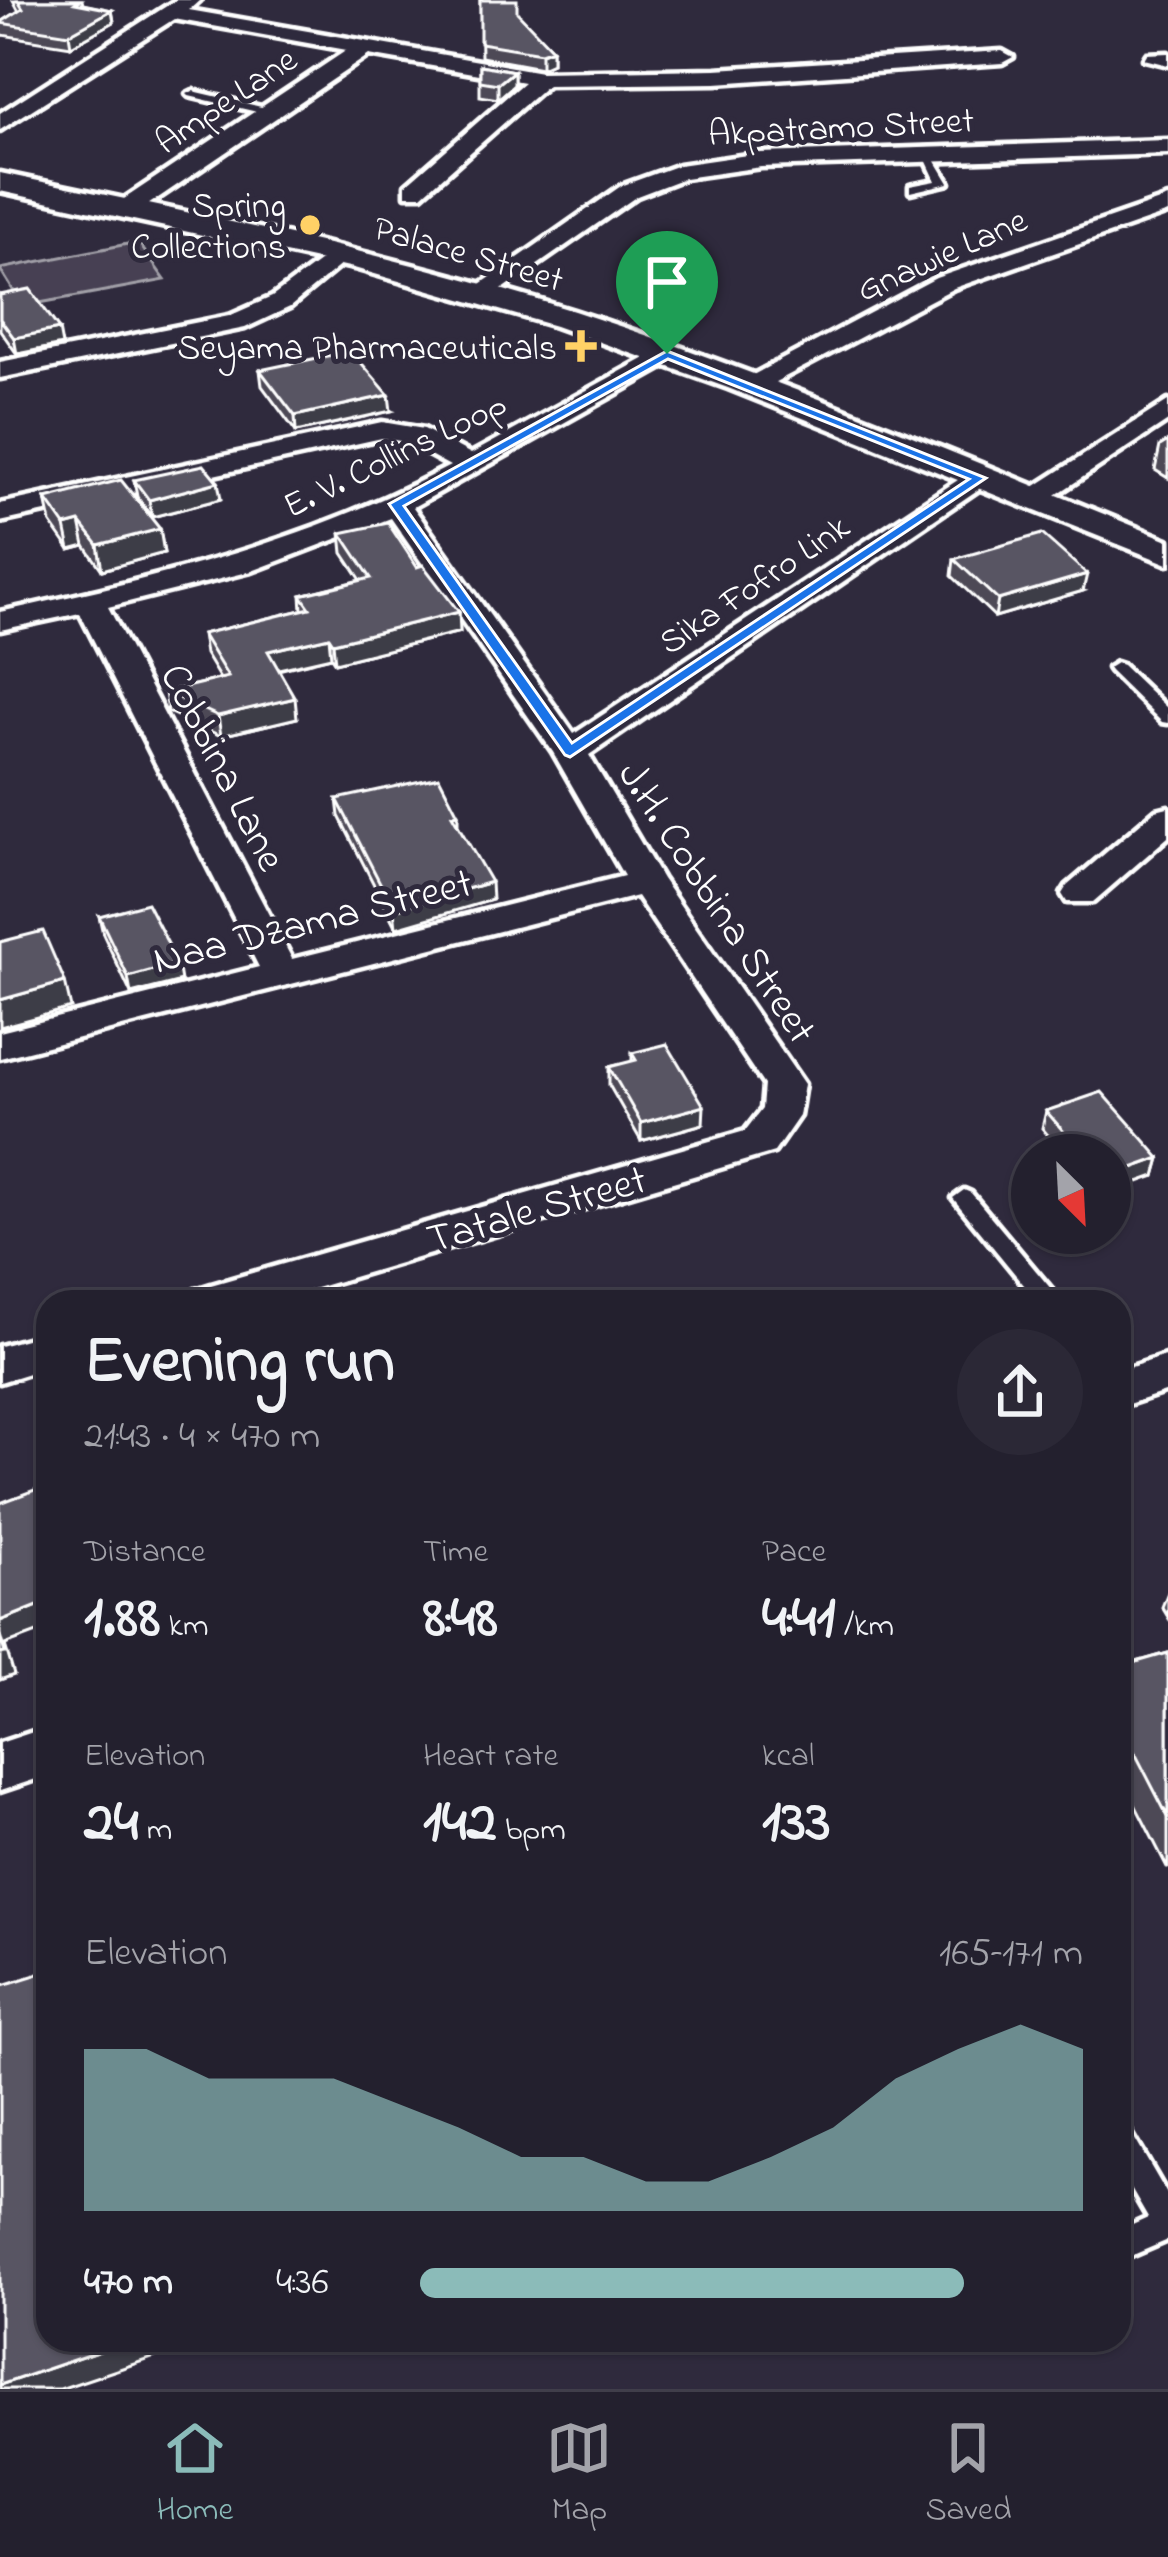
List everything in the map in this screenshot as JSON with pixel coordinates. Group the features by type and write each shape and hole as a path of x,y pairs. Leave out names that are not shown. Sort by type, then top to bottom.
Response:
{"street":[{"path":"0,123 190,0"},
{"path":"169,12 542,79 694,77 1002,57"},
{"name":"Ampe Lane","path":"127,208 362,50"},
{"path":"415,190 542,79"},
{"name":"Akpatramo Street","path":"481,293 525,268 629,191 654,179 760,160 1168,147"},
{"name":"Palace Street","path":"0,182 339,254 481,293 750,385 1168,553"},
{"name":"Gnawie Lane","path":"750,385 944,283 1168,206"},
{"path":"0,370 236,322 280,302 339,254"},
{"name":"E. V. Collins Loop","path":"0,621 244,564 396,504 667,354"},
{"path":"1032,498 1168,409"},
{"path":"0,513 382,430 414,435 470,464"},
{"name":"Sika Fofro Link","path":"570,752 980,478"},
{"name":"J.H. Cobbina Street","path":"396,504 570,752 646,882 784,1084 787,1101 782,1116"},
{"name":"Cobbina Lane","path":"90,602 280,971"},
{"path":"1080,894 1168,818"},
{"name":"Naa Dzama Street","path":"0,1045 646,882"},
{"name":"Tatale Street","path":"252,1290 759,1142 782,1116"},
{"path":"0,1364 36,1354"},
{"path":"1131,1384 1168,1373"},
{"path":"0,1767 36,1755"}],"lane":[{"path":"193,94 270,112"},
{"path":"914,189 943,183 927,154"},
{"path":"1116,668 1168,718"},
{"path":"964,1198 1041,1290"},
{"path":"1131,2160 1168,2225 1131,2241"}],"shaded area":[{"path":"138,242 165,280 23,306 0,269"}],"building":[{"path":"18,0 80,0 75,3 112,10 69,34 0,23 23,8"},
{"path":"480,0 517,0 517,12 552,49 541,53 480,43"},
{"path":"480,65 514,71 498,84 480,81"},
{"path":"30,289 59,329 14,338 0,319 0,295"},
{"path":"351,351 389,395 295,416 260,370"},
{"path":"204,465 218,482 149,500 134,480"},
{"path":"121,480 160,529 98,545 80,522 65,526 46,499"},
{"path":"388,523 417,567 423,565 459,612 333,643 329,637 268,651 295,698 218,716 165,692 228,677 202,634 310,608 301,595 371,578 341,533"},
{"path":"1042,534 1087,574 998,600 954,559"},
{"path":"439,777 458,814 452,815 491,882 394,910 337,799"},
{"path":"147,903 178,963 128,977 99,916"},
{"path":"43,931 65,982 0,1000 0,942"},
{"path":"667,1044 704,1106 641,1123 609,1067 636,1060 632,1053"},
{"path":"1102,1092 1160,1158 1131,1168 1131,1134 1066,1134 1046,1111"},
{"path":"36,1490 36,1607 0,1621 0,1503"},
{"path":"1168,1653 1168,1817 1131,1745 1131,1664"},
{"path":"36,1975 36,2352 97,2352 0,2385 0,1986"}],"place":[{"name":"Spring Collections","path":"310,225"},
{"name":"Seyama Pharmaceuticals","path":"581,346"}],"route":[{"path":"667,354 980,478 570,752 396,504 667,354"}]}
